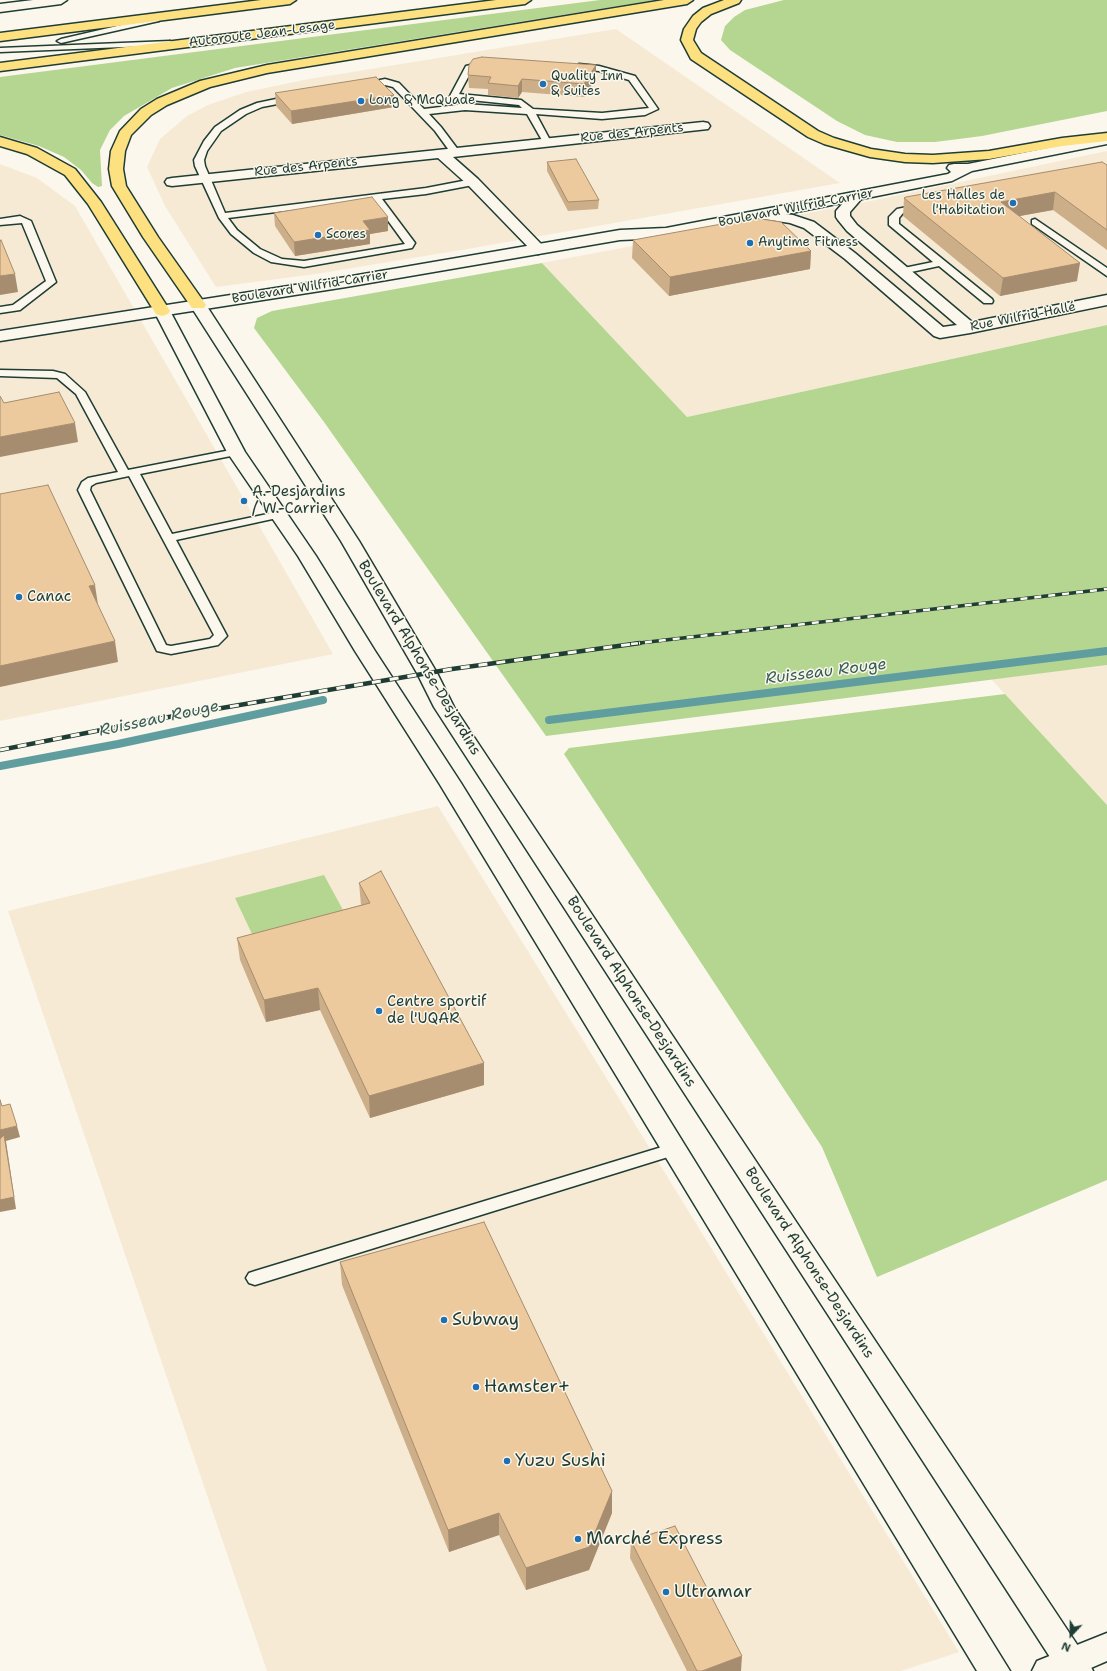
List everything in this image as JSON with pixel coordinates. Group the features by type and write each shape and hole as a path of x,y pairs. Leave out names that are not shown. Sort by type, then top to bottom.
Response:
{"highway":[{"path":"0,31 209,0"},
{"name":"Autoroute Jean-Lesage","path":"0,36 290,0"},
{"name":"Autoroute Jean-Lesage","path":"0,68 525,0"},
{"path":"198,305 151,237 119,186 116,169 118,151 125,134 146,112 162,102 205,84 267,69 687,0"},
{"path":"735,0 707,11 697,19 690,29 687,40 690,47 703,60 813,134 829,141 870,153 905,158 934,159 988,155 1062,142 1107,138"},
{"path":"0,141 32,151 70,172 94,202 162,311"}],"street":[{"path":"0,8 61,0"},
{"name":"Rue des Arpents","path":"172,182 703,126"},
{"name":"Boulevard Wilfrid-Carrier","path":"620,235 652,224 943,169 968,168 1107,138"},
{"path":"448,152 473,182 538,249"},
{"name":"Boulevard Wilfrid-Carrier","path":"0,336 162,311 620,235 666,233 952,177 968,168"},
{"path":"856,197 844,207 843,217 852,228 970,328"},
{"name":"Rue Wilfrid-Hallé","path":"762,215 792,219 809,225 850,256 940,333 1107,300"},
{"name":"Boulevard Alphonse-Desjardins","path":"198,305 350,541 427,673 448,714 1066,1668"},
{"path":"162,311 236,452 277,515 307,556 365,651 450,783 994,1671"},
{"path":"1066,1668 1107,1647"}],"lane":[{"path":"0,55 178,14"},
{"path":"0,50 198,42"},
{"path":"495,62 469,68 454,96 516,102 526,106 531,112 547,142"},
{"path":"422,112 465,107 602,116 645,112 654,109 632,78 599,69 570,66"},
{"path":"355,87 385,82 394,84 422,112 448,152"},
{"path":"303,96 260,105 231,118 218,129 208,141 199,160 205,178 222,216 234,232 257,251 274,260 282,262 304,264 409,246 410,243 376,197"},
{"path":"222,216 376,197 473,182"},
{"path":"930,206 900,211 894,217 894,225 988,301"},
{"path":"0,222 20,219 26,221 51,282 16,308 0,310"},
{"path":"1035,222 1107,273"},
{"path":"902,270 942,263"},
{"path":"0,373 53,374 61,376 80,392 129,473 170,538 221,636 214,642 171,650 161,648 84,490 86,484 92,480 129,473 236,452"},
{"path":"170,538 277,515"},
{"path":"255,1278 675,1149"}],"shaded area":[{"path":"616,29 840,183 473,248 316,274 216,287 165,206 147,167 160,139 187,116 208,105 246,92 309,79"},
{"path":"1107,151 1107,325 687,417 542,263 861,203"},
{"path":"0,164 37,178 75,206 333,654 0,721"},
{"path":"1107,665 1107,805 991,679"},
{"path":"438,806 959,1652 901,1671 267,1671 8,911"}],"green space":[{"path":"600,0 655,0 235,68 172,88 124,116 110,130 100,150 102,186 98,187 92,183 81,170 64,157 39,146 0,135 0,77"},
{"path":"784,0 1107,0 1107,111 982,136 935,142 897,142 865,135 837,121 730,50 721,40 725,26 734,17 745,10"},
{"path":"542,263 687,417 1107,325 1107,665 546,736 324,422 254,328 257,318 272,311"},
{"path":"1005,694 1107,805 1107,1180 877,1277 822,1147 564,754 569,748"},
{"path":"324,875 343,910 252,934 235,898"}],"building":[{"path":"482,57 596,65 584,84 522,79 518,86 488,83 491,77 468,75 469,65 473,59"},
{"path":"376,77 394,95 291,111 275,93"},
{"path":"576,159 599,200 568,202 547,162"},
{"path":"1102,162 1107,165 1107,230 1055,192 1001,202 1080,263 1003,278 904,198 906,197"},
{"path":"372,197 388,217 363,221 370,230 294,242 274,213"},
{"path":"755,218 781,222 811,251 670,277 633,240"},
{"path":"1,240 15,274 0,276"},
{"path":"59,392 75,423 0,437 0,396 4,403"},
{"path":"48,485 95,585 89,586 115,641 0,666 0,494"},
{"path":"381,871 484,1063 369,1096 318,988 264,1000 237,938 370,903 359,883"},
{"path":"0,1100 2,1106 10,1104 17,1126 0,1130"},
{"path":"4,1135 14,1197 0,1200 0,1139"},
{"path":"484,1222 612,1491 589,1547 526,1568 499,1513 448,1530 340,1262"},
{"path":"675,1526 742,1656 702,1671 697,1671 631,1541"}],"waterway":[{"name":"Ruisseau Rouge","path":"549,720 1107,651"},
{"name":"Ruisseau Rouge","path":"0,766 118,744 323,700"}],"railway":[{"path":"631,644 1107,589"},
{"path":"0,750 157,719 452,669 640,643"}],"place":[{"name":"Quality Inn & Suites","path":"543,84"},
{"name":"Long & McQuade","path":"361,101"},
{"name":"Les Halles de l'Habitation","path":"1013,203"},
{"name":"Scores","path":"318,235"},
{"name":"Anytime Fitness","path":"750,243"},
{"name":"A.-Desjardins / W.-Carrier","path":"244,501"},
{"name":"Canac","path":"19,597"},
{"name":"Centre sportif de l'UQAR","path":"379,1011"},
{"name":"Subway","path":"444,1320"},
{"name":"Hamster+","path":"476,1387"},
{"name":"Yuzu Sushi","path":"507,1461"},
{"name":"Marché Express","path":"578,1539"},
{"name":"Ultramar","path":"666,1592"}]}
